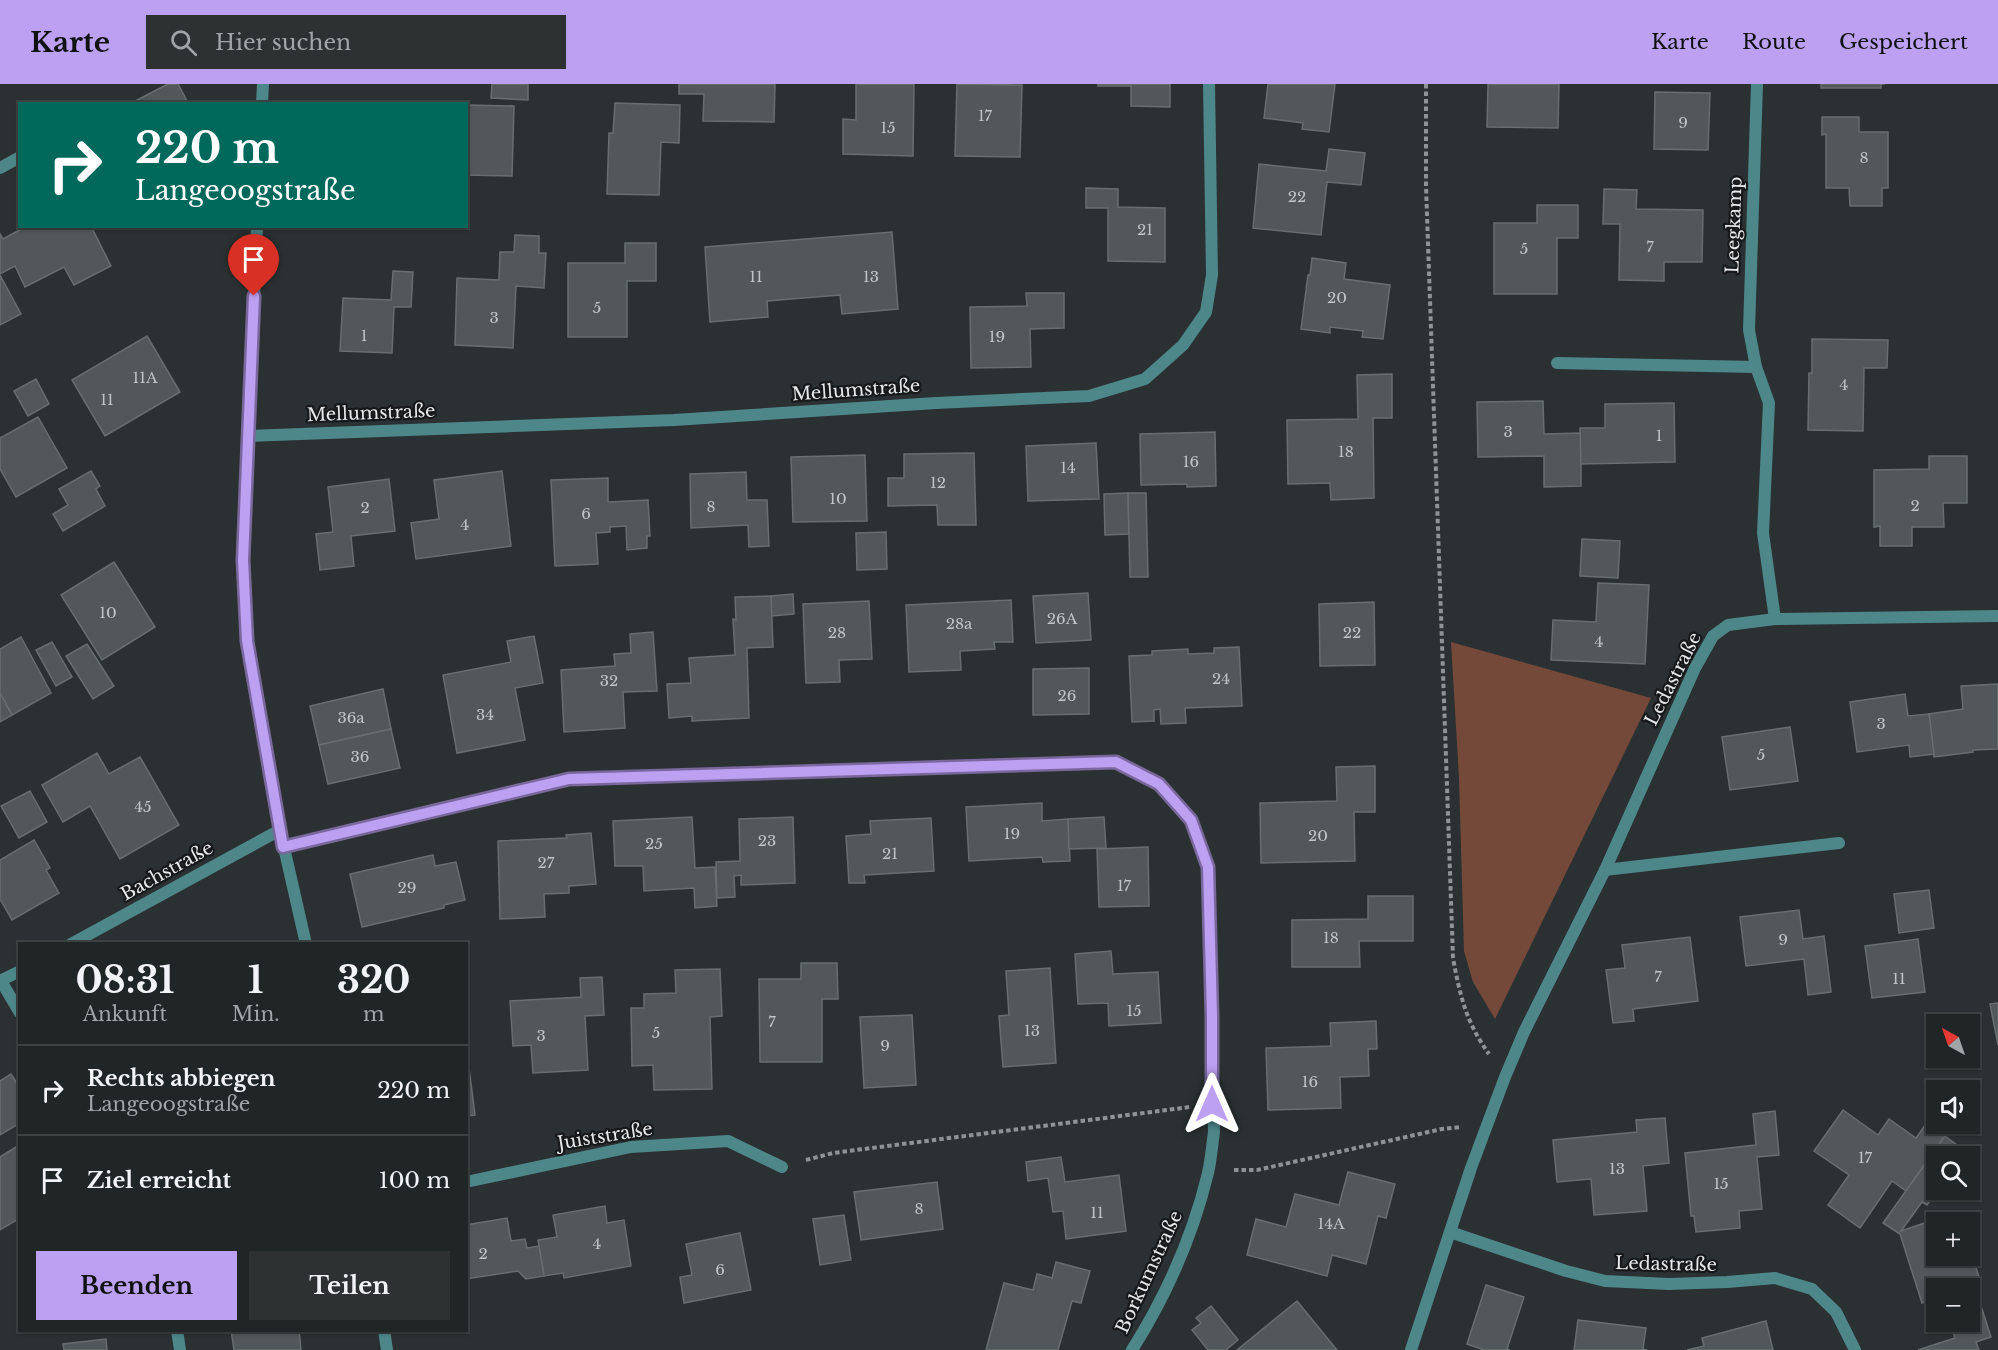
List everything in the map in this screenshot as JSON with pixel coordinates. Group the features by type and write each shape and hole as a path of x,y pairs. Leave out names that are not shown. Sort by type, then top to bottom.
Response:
{"street":[{"path":"262,102 263,84"},
{"name":"Mellumstraße","path":"248,436 674,420 936,403 1089,396 1145,379 1183,345 1206,312 1212,275 1209,84"},
{"name":"Leegkamp","path":"1757,84 1749,330 1756,367 1769,403 1763,533 1775,619"},
{"path":"0,168 18,158"},
{"path":"257,228 243,560 247,641 283,847 306,942"},
{"path":"1557,363 1756,367"},
{"name":"Ledastraße","path":"1411,1350 1487,1124 1524,1032 1605,870 1695,668 1713,636 1728,625 1775,619 1998,616"},
{"name":"Borkumstraße","path":"283,847 569,779 1116,762 1159,784 1191,820 1208,867 1214,1132 1209,1171 1192,1228 1150,1322 1132,1350"},
{"name":"Bachstraße","path":"75,942 280,830"},
{"path":"1605,870 1839,843"},
{"path":"18,972 1,981 18,1010"},
{"name":"Juiststraße","path":"468,1182 631,1147 728,1141 782,1167"},
{"name":"Ledastraße","path":"1450,1232 1566,1271 1605,1281 1669,1284 1775,1278 1812,1288 1836,1312 1855,1350"},
{"path":"177,1332 180,1350"},
{"path":"384,1332 387,1350"}],"path":[{"path":"1426,84 1426,186 1453,958 1460,994 1474,1033 1505,1077"},
{"path":"782,1167 833,1153 1212,1104"},
{"path":"1209,1171 1257,1170 1442,1129 1487,1124"}],"shaded area":[{"path":"1451,642 1651,698 1495,1019 1473,982 1464,951 1459,778"}],"building":[{"path":"168,84 178,84 187,101 136,102"},
{"path":"492,84 528,84 528,100 491,98"},
{"path":"679,84 775,84 774,122 703,121 704,94 679,94"},
{"path":"856,84 914,84 913,156 843,154 843,119 856,120"},
{"path":"957,84 1022,85 1020,157 955,156"},
{"path":"1098,84 1170,84 1170,107 1131,106 1131,86 1098,86"},
{"path":"1268,84 1335,84 1329,132 1302,129 1303,123 1264,118"},
{"path":"1488,84 1559,84 1558,128 1487,127"},
{"path":"1821,84 1881,84 1881,88 1821,88"},
{"path":"1655,92 1710,93 1708,150 1654,149"},
{"path":"615,103 680,105 679,143 661,142 659,195 607,194 609,133 613,133"},
{"path":"468,105 514,106 512,176 468,175"},
{"path":"1822,117 1859,117 1859,132 1888,132 1888,188 1882,188 1882,206 1850,206 1849,188 1826,188 1826,134 1822,135"},
{"path":"1329,149 1365,153 1361,185 1327,182 1321,235 1253,228 1259,164 1326,171"},
{"path":"1086,188 1118,189 1118,207 1165,208 1165,262 1108,261 1108,208 1086,208"},
{"path":"1604,189 1637,190 1636,209 1703,210 1702,262 1664,262 1664,281 1619,280 1620,224 1603,224"},
{"path":"1537,205 1578,205 1578,238 1557,238 1557,294 1494,294 1494,223 1537,223"},
{"path":"23,228 92,228 111,266 74,285 64,267 25,287 15,266 0,274 0,234 3,239"},
{"path":"892,232 898,309 842,314 840,295 767,301 768,317 710,322 705,247"},
{"path":"515,235 539,236 539,253 546,253 544,288 516,286 513,348 455,345 457,278 499,280 500,252 514,252"},
{"path":"625,243 656,243 656,281 627,281 627,337 568,337 568,263 625,263"},
{"path":"1312,258 1346,263 1344,279 1390,285 1383,339 1362,337 1363,331 1330,327 1330,333 1301,329"},
{"path":"393,271 413,272 411,307 394,307 392,353 340,351 343,298 391,300"},
{"path":"0,275 21,314 0,325"},
{"path":"1026,293 1064,293 1064,328 1030,329 1031,367 971,368 970,307 1027,306"},
{"path":"147,336 180,392 105,436 72,380"},
{"path":"1812,339 1888,340 1887,368 1864,368 1863,431 1808,430"},
{"path":"1392,374 1392,418 1373,418 1374,498 1331,500 1330,483 1288,484 1287,420 1358,419 1357,375"},
{"path":"36,379 49,404 28,416 14,391"},
{"path":"1543,401 1544,434 1581,433 1581,486 1544,487 1544,456 1478,457 1477,402"},
{"path":"1674,403 1675,462 1581,464 1580,428 1605,428 1605,404"},
{"path":"38,417 67,468 16,497 0,469 0,438"},
{"path":"1215,432 1216,486 1141,485 1140,434"},
{"path":"1096,443 1099,499 1028,501 1026,446"},
{"path":"974,453 976,525 938,525 937,505 888,506 888,478 904,478 904,454"},
{"path":"865,455 867,521 793,522 791,457"},
{"path":"1929,456 1967,456 1967,503 1943,503 1944,527 1912,527 1912,546 1880,546 1880,526 1874,527 1874,470 1929,469"},
{"path":"91,471 100,486 96,489 105,506 63,531 53,514 68,505 59,489"},
{"path":"502,471 511,546 416,559 411,523 439,519 434,480"},
{"path":"746,472 747,500 767,500 769,546 749,547 748,525 691,528 690,474"},
{"path":"608,478 608,502 648,500 650,536 647,536 647,548 627,550 626,526 610,527 610,532 596,533 598,564 555,566 551,480"},
{"path":"389,479 395,531 351,536 354,566 320,570 316,534 333,532 328,487"},
{"path":"1128,493 1129,534 1105,535 1104,494"},
{"path":"1128,493 1146,493 1148,577 1130,577"},
{"path":"886,532 887,569 857,570 856,533"},
{"path":"1582,539 1620,541 1618,578 1580,576"},
{"path":"114,562 155,627 102,660 61,595"},
{"path":"1598,583 1649,585 1645,664 1551,660 1553,620 1596,622"},
{"path":"1088,593 1091,640 1036,643 1033,596"},
{"path":"793,594 794,614 771,616 771,596"},
{"path":"771,596 773,647 747,648 749,718 692,721 692,716 669,718 667,684 691,683 689,658 735,655 733,619 736,620 735,597"},
{"path":"1011,600 1013,642 994,642 995,649 960,651 961,670 909,672 906,605"},
{"path":"869,601 872,659 839,660 840,682 806,683 803,604"},
{"path":"1374,602 1375,665 1320,666 1319,604"},
{"path":"653,632 657,691 623,692 625,728 564,732 561,670 615,666 614,654 631,653 630,634"},
{"path":"534,636 543,683 515,688 525,740 457,753 443,675 511,662 507,641"},
{"path":"21,637 51,693 12,715 0,693 0,649"},
{"path":"52,642 72,677 56,686 36,650"},
{"path":"87,644 114,686 93,699 66,656"},
{"path":"1239,647 1242,706 1185,708 1186,723 1161,724 1160,709 1154,710 1154,721 1132,722 1129,656 1152,655 1152,651 1188,649 1188,654 1214,653 1214,648"},
{"path":"1089,668 1089,714 1033,715 1033,669"},
{"path":"1998,684 1998,749 1973,750 1973,752 1934,757 1929,714 1963,709 1961,686"},
{"path":"383,689 391,729 319,745 310,706"},
{"path":"0,693 12,715 0,722"},
{"path":"1905,694 1908,716 1929,714 1934,754 1910,757 1909,745 1857,752 1850,702"},
{"path":"1790,727 1798,781 1730,790 1722,737"},
{"path":"391,729 400,768 328,784 319,745"},
{"path":"97,753 109,774 140,757 179,825 120,859 90,806 63,822 42,785"},
{"path":"1375,766 1375,812 1354,812 1355,861 1261,863 1260,803 1337,801 1336,767"},
{"path":"30,791 47,822 19,838 1,806"},
{"path":"1042,803 1042,821 1068,819 1070,861 1043,862 1042,857 969,861 966,807"},
{"path":"692,817 695,868 715,867 717,906 695,908 694,888 644,891 643,866 615,866 613,821"},
{"path":"793,817 795,883 741,885 741,875 734,876 735,897 717,898 716,862 740,861 739,819"},
{"path":"1104,817 1106,848 1069,849 1068,819"},
{"path":"931,818 934,871 864,875 865,883 849,883 846,836 871,834 870,821"},
{"path":"591,833 596,884 569,886 569,893 544,894 545,917 500,919 498,841 567,838 566,835"},
{"path":"34,840 50,868 46,870 59,893 12,920 0,899 0,860"},
{"path":"1148,847 1149,906 1099,907 1097,849"},
{"path":"433,855 435,866 456,862 465,900 444,905 444,908 362,927 350,874"},
{"path":"1929,890 1934,928 1899,933 1894,894"},
{"path":"1368,896 1413,896 1413,941 1359,941 1360,967 1292,967 1292,920 1368,919"},
{"path":"1799,910 1803,939 1824,936 1831,992 1808,995 1804,959 1746,966 1740,917"},
{"path":"1690,937 1698,1001 1633,1009 1634,1021 1613,1023 1606,970 1625,968 1622,945"},
{"path":"1918,939 1925,992 1872,998 1865,946"},
{"path":"1111,951 1113,974 1158,972 1161,1023 1109,1026 1108,1003 1078,1004 1075,954"},
{"path":"801,963 837,963 838,999 822,999 822,1062 760,1062 759,979 801,979"},
{"path":"1050,968 1056,1063 1003,1067 999,1016 1009,1015 1006,971"},
{"path":"720,969 722,1016 710,1017 712,1089 654,1090 653,1065 632,1066 631,1008 644,1008 644,994 676,993 675,970"},
{"path":"602,977 604,1015 585,1016 588,1070 533,1073 531,1045 513,1046 510,1001 581,997 580,978"},
{"path":"1998,1003 1998,1045 1990,1004"},
{"path":"912,1015 916,1085 864,1088 860,1017"},
{"path":"1376,1021 1377,1049 1368,1049 1369,1076 1340,1077 1341,1108 1268,1110 1266,1048 1331,1046 1330,1023"},
{"path":"468,1060 475,1115 468,1116"},
{"path":"11,1074 18,1085 18,1124 0,1135 0,1081"},
{"path":"1843,1110 1878,1135 1889,1119 1916,1138 1926,1124 1926,1134 1946,1134 1938,1146 1926,1146 1926,1163 1906,1191 1892,1181 1860,1228 1828,1205 1849,1175 1814,1151"},
{"path":"1775,1111 1779,1155 1757,1157 1762,1209 1739,1211 1740,1228 1696,1232 1694,1216 1691,1216 1685,1153 1756,1145 1753,1114"},
{"path":"1665,1118 1669,1163 1643,1166 1647,1211 1594,1215 1591,1179 1557,1182 1553,1140 1637,1132 1636,1120"},
{"path":"1945,1136 1958,1146 1938,1146"},
{"path":"16,1147 18,1150 18,1219 0,1230 0,1157"},
{"path":"1061,1157 1065,1182 1119,1175 1126,1231 1066,1239 1063,1211 1053,1212 1048,1178 1028,1181 1026,1162"},
{"path":"1926,1163 1926,1200 1931,1200 1927,1205 1922,1202 1901,1231 1926,1223 1926,1266 1976,1266 1979,1278 1926,1278 1926,1302 1922,1303 1900,1234 1883,1223"},
{"path":"1348,1172 1395,1184 1386,1218 1378,1216 1366,1264 1332,1255 1327,1276 1247,1255 1256,1219 1286,1227 1295,1194 1339,1205"},
{"path":"937,1182 943,1229 861,1240 854,1192"},
{"path":"605,1206 607,1223 624,1220 631,1266 564,1278 563,1273 544,1276 538,1240 557,1237 553,1215"},
{"path":"844,1215 851,1260 820,1265 813,1219"},
{"path":"507,1218 511,1241 525,1239 527,1248 539,1246 544,1276 526,1279 518,1271 468,1279 468,1225"},
{"path":"740,1233 751,1290 684,1303 680,1277 692,1275 686,1244"},
{"path":"1056,1262 1090,1271 1081,1303 1072,1301 1058,1350 986,1350 1004,1283 1033,1290 1037,1274 1052,1278"},
{"path":"1486,1285 1524,1297 1507,1349 1510,1350 1484,1350 1467,1344"},
{"path":"1297,1301 1337,1350 1237,1350"},
{"path":"1211,1306 1238,1340 1226,1350 1208,1350 1192,1330 1201,1323 1196,1318"},
{"path":"1982,1309 1991,1337 1976,1342 1979,1350 1918,1350 1955,1338 1953,1332 1980,1332 1980,1310"},
{"path":"1578,1320 1646,1328 1643,1349 1647,1350 1574,1350"},
{"path":"1766,1321 1773,1350 1687,1350 1704,1346 1702,1338"},
{"path":"231,1332 299,1332 301,1350 234,1350"},
{"path":"106,1339 107,1350 64,1350 63,1344"}],"route":[{"path":"254,296 243,560 247,641 283,847 569,779 1116,762 1159,784 1191,820 1208,867 1212,1104"}]}
